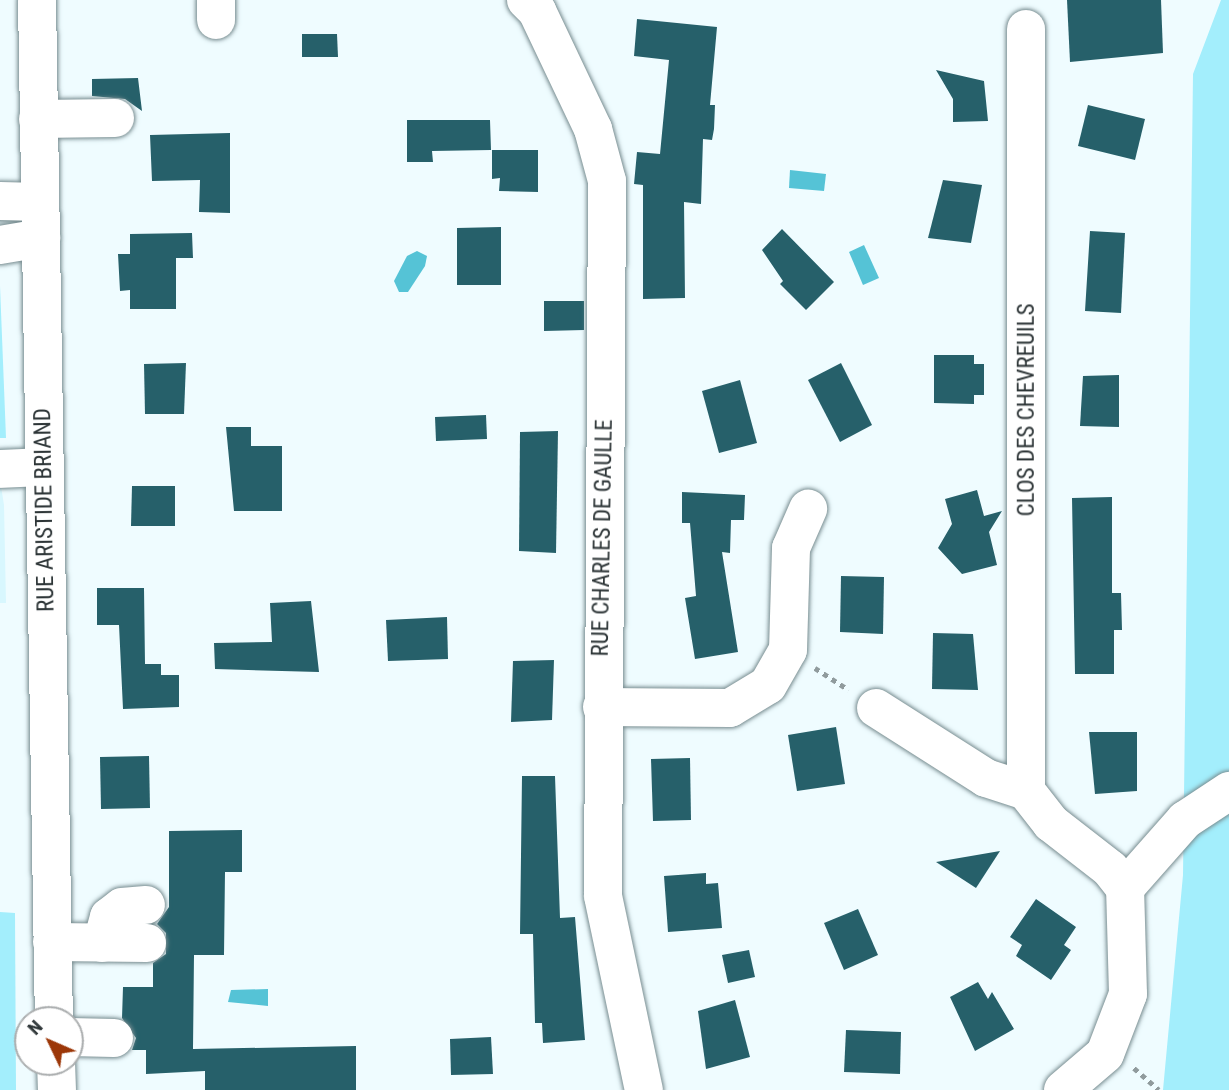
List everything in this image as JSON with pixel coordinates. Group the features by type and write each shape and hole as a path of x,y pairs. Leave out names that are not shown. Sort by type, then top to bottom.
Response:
{"street":[{"name":"RUE ARISTIDE BRIAND","path":"37,0 54,1006"},
{"name":"RUE CHARLES DE GAULLE","path":"526,0 537,11 593,129 607,181 603,896 644,1090"},
{"name":"CLOS DES CHEVREUILS","path":"1026,29 1026,791"},
{"path":"38,120 115,118"},
{"path":"0,201 40,220"},
{"path":"0,245 40,220"},
{"path":"0,469 44,467"},
{"path":"602,707 730,708 768,685 789,650 791,548 808,509"},
{"path":"876,708 986,778 1026,791 1051,823 1110,869 1125,888 1128,994 1105,1054 1063,1090"},
{"path":"1125,888 1185,820 1229,791"},
{"path":"102,943 108,917 122,907 146,905"},
{"path":"52,942 146,943"},
{"path":"84,1038 114,1038"}],"path":[{"path":"789,650 876,708"}],"shaded area":[{"path":"1221,0 1229,0 1229,1090 1163,1090 1183,875 1193,74"},
{"path":"790,170 826,174 824,191 789,188"},
{"path":"864,245 879,278 863,285 849,252"},
{"path":"417,251 427,256 425,266 408,292 399,292 394,281 407,256"},
{"path":"0,286 6,438 0,438"},
{"path":"0,480 4,505 6,603 0,603"},
{"path":"0,912 15,913 16,1090 0,1090"},
{"path":"268,989 268,1006 228,1002 231,990"}],"building":[{"path":"1067,0 1161,0 1163,53 1070,62"},
{"path":"637,19 717,27 710,105 715,105 714,129 712,140 703,139 701,204 684,202 685,298 643,299 643,185 634,184 637,152 660,154 669,60 634,56"},
{"path":"302,34 337,34 338,57 302,57"},
{"path":"936,70 984,81 988,121 953,122 953,99"},
{"path":"138,78 142,111 125,99 92,96 92,79"},
{"path":"1088,105 1145,119 1135,160 1078,146"},
{"path":"407,120 490,120 491,150 432,151 433,162 407,162"},
{"path":"230,133 230,213 199,212 200,180 152,181 150,135"},
{"path":"492,150 538,150 538,192 499,191 500,178 492,179"},
{"path":"943,180 982,185 971,243 928,238"},
{"path":"501,227 501,285 457,285 457,228"},
{"path":"782,229 834,282 806,310 780,284 783,281 762,250"},
{"path":"1090,231 1125,233 1121,313 1085,311"},
{"path":"192,233 193,258 176,258 176,309 130,309 130,290 120,291 118,254 130,254 130,234"},
{"path":"544,301 584,301 584,330 544,331"},
{"path":"934,355 974,355 974,364 984,364 984,395 974,395 974,404 934,403"},
{"path":"186,363 184,414 145,414 144,364"},
{"path":"841,363 872,425 840,442 808,380"},
{"path":"1119,375 1119,427 1080,426 1083,376"},
{"path":"740,380 757,443 719,453 702,391"},
{"path":"486,415 487,439 436,441 435,417"},
{"path":"226,427 251,427 251,446 282,446 282,511 234,511"},
{"path":"558,431 556,553 519,551 520,432"},
{"path":"132,486 175,486 175,526 131,526"},
{"path":"977,490 984,516 1002,511 989,532 997,565 962,574 938,548 952,524 945,499"},
{"path":"682,492 745,495 744,520 731,520 730,553 722,552 738,652 695,659 685,598 696,596 690,523 682,523"},
{"path":"1112,497 1112,593 1121,593 1122,630 1114,630 1114,674 1075,674 1072,498"},
{"path":"841,576 884,577 883,634 840,632"},
{"path":"97,588 144,588 145,664 161,664 161,675 179,675 179,707 123,709 119,625 97,625"},
{"path":"311,601 319,672 215,669 214,643 272,642 270,603"},
{"path":"447,617 448,659 388,661 386,620"},
{"path":"933,633 973,634 978,690 932,689"},
{"path":"554,660 552,720 511,722 513,661"},
{"path":"836,727 845,784 797,791 788,735"},
{"path":"1089,732 1137,732 1137,791 1095,794"},
{"path":"149,756 150,808 101,809 100,757"},
{"path":"690,758 691,820 653,821 651,759"},
{"path":"522,776 555,776 560,918 575,917 585,1040 543,1043 542,1023 535,1023 533,934 520,934"},
{"path":"242,830 242,872 225,872 224,955 194,955 193,1049 356,1046 356,1090 205,1090 205,1071 146,1074 146,1050 132,1050 136,1038 122,1018 123,987 153,987 153,963 166,954 166,933 157,924 169,907 169,831"},
{"path":"1000,851 976,888 936,862"},
{"path":"706,873 706,884 718,883 722,928 668,932 664,876"},
{"path":"1036,899 1076,927 1064,945 1071,950 1051,980 1016,956 1022,945 1010,937"},
{"path":"858,909 878,955 844,970 824,923"},
{"path":"749,950 755,977 728,983 722,955"},
{"path":"978,982 988,999 992,992 1014,1029 975,1051 950,997"},
{"path":"735,1000 750,1057 706,1069 698,1011"},
{"path":"846,1030 901,1032 900,1074 844,1072"},
{"path":"491,1037 493,1074 451,1075 450,1039"}]}
